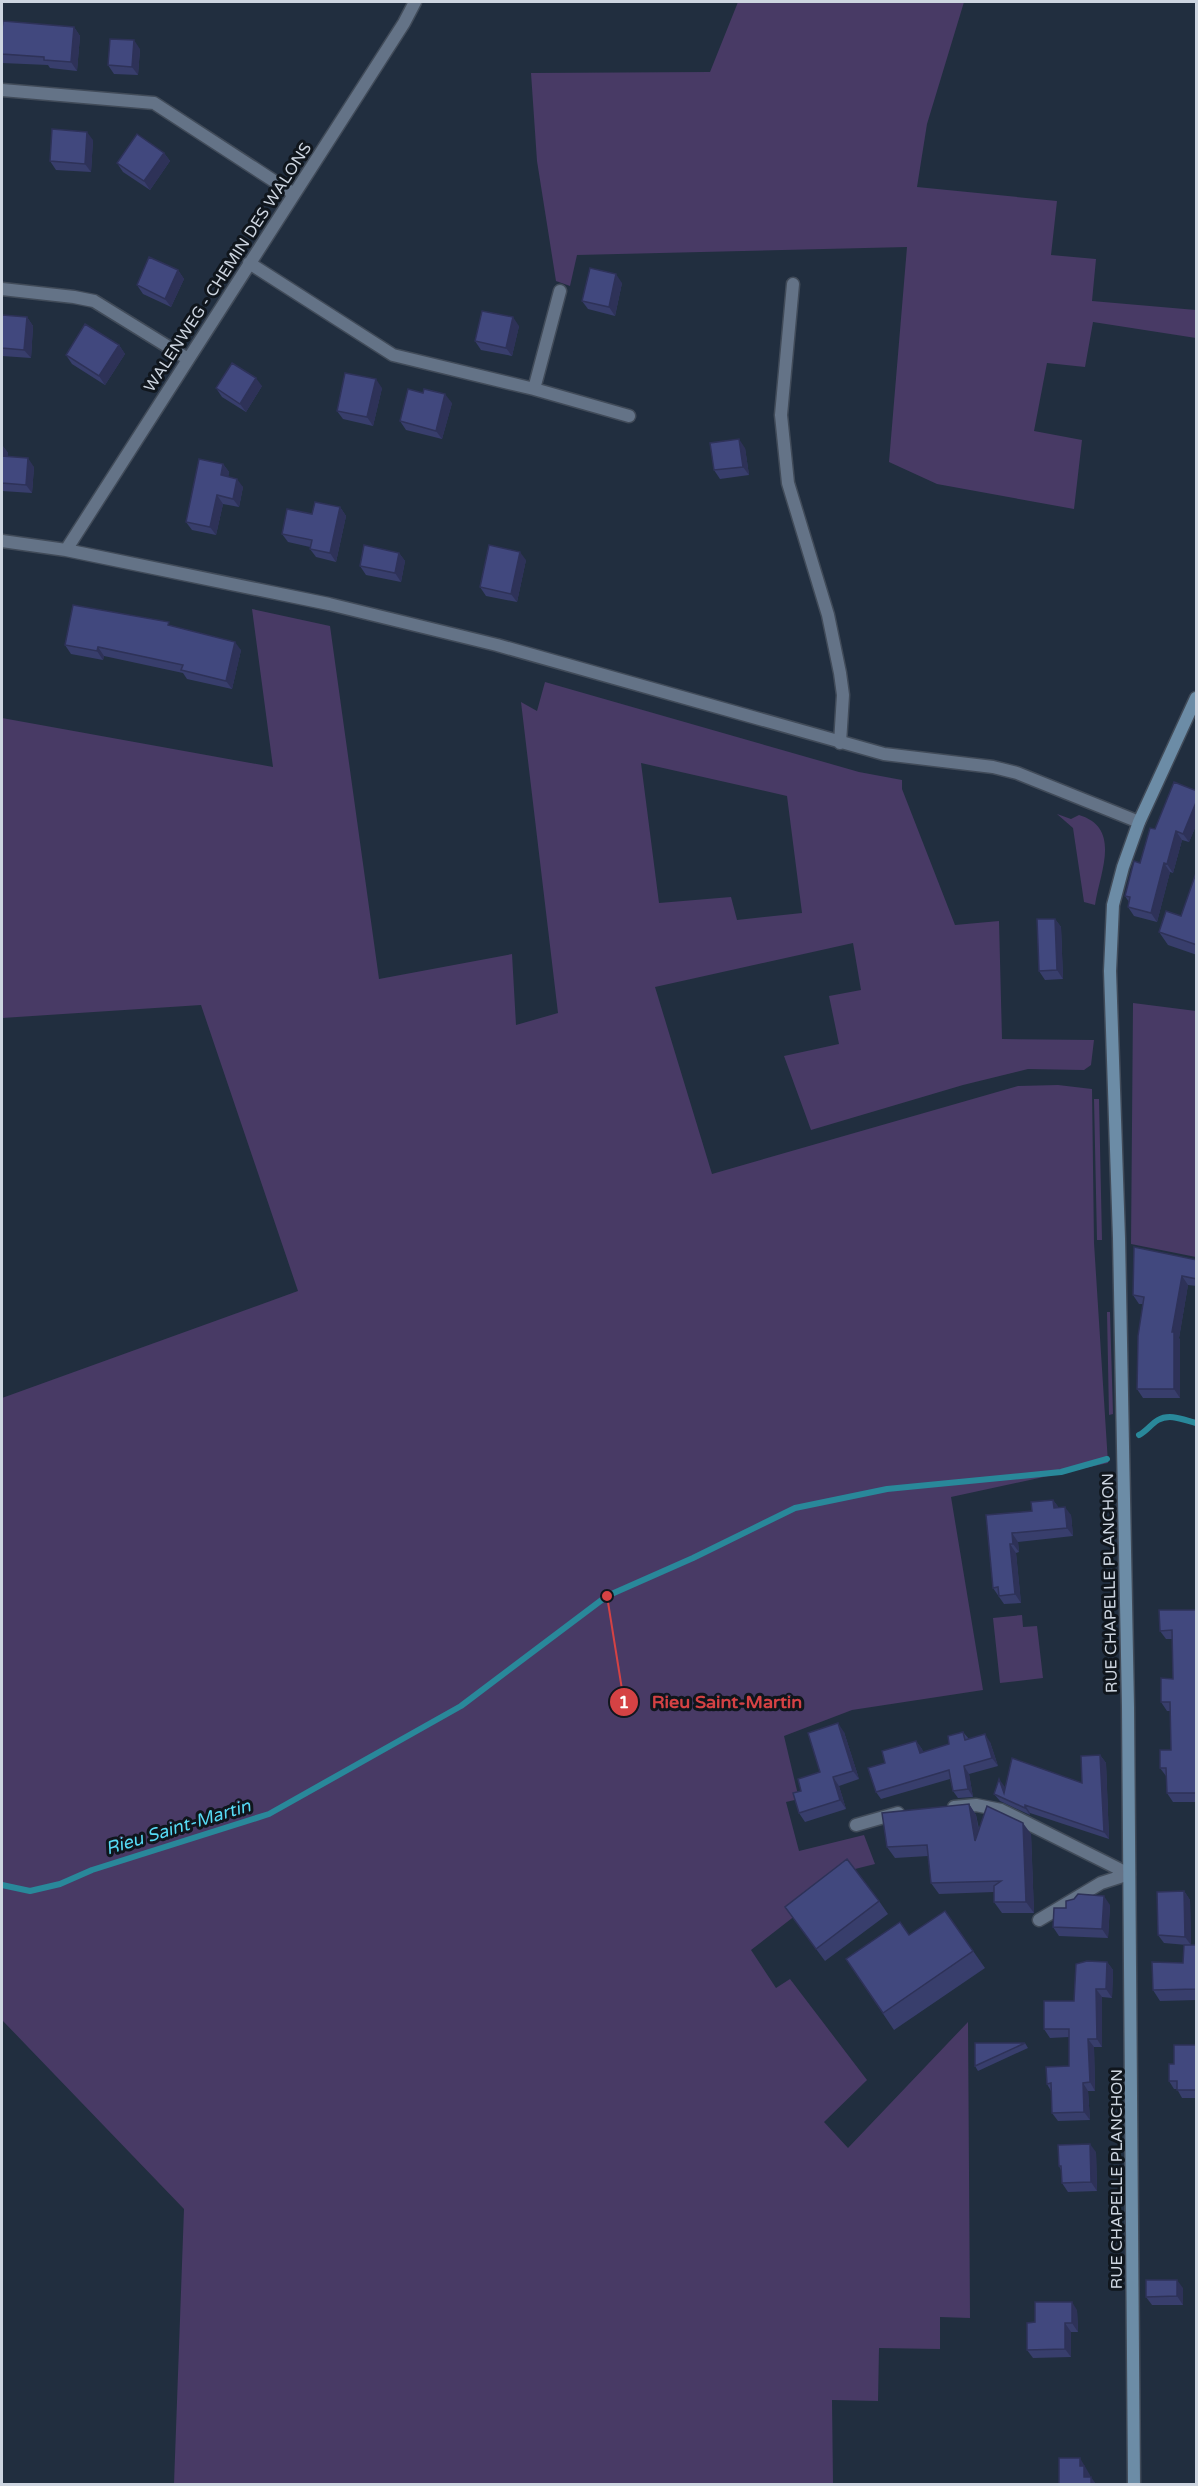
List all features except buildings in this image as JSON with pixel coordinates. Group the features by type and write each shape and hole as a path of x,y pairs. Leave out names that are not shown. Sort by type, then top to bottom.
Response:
{"street":[{"name":"WALENWEG - CHEMIN DES WALONS","path":"66,550 404,23 415,2"},
{"path":"2,90 154,103 294,194"},
{"path":"249,263 393,355 534,389 629,416"},
{"path":"793,284 781,415 782,427 788,483 828,615 839,665 843,695 840,743"},
{"path":"2,289 94,301 188,359"},
{"path":"534,389 560,291"},
{"path":"2,541 66,550 329,604 497,645 884,754 993,767 1017,773 1139,822"},
{"name":"RUE CHAPELLE PLANCHON","path":"1134,2484 1131,1962 1120,1291 1111,1032 1113,905 1123,867 1139,822 1197,698"},
{"path":"944,1808 976,1805 1001,1809 1129,1874"},
{"path":"856,1825 912,1811"},
{"path":"1039,1920 1101,1882 1129,1874"}],"shaded area":[{"path":"738,2 964,2 927,124 917,187 1057,201 1051,255 1096,259 1092,301 1196,310 1196,338 1093,322 1085,367 1047,363 1034,431 1082,440 1074,509 937,484 889,462 907,247 577,255 570,286 556,281 537,161 531,73 710,72"},
{"path":"252,609 330,626 379,979 512,954 516,1025 558,1013 521,702 537,711 545,682 859,772 902,780 902,789 955,925 999,921 1002,1039 1094,1040 1091,1065 1084,1070 1028,1069 963,1085 811,1130 784,1056 839,1044 829,996 861,990 853,943 655,987 712,1174 1018,1086 1058,1085 1092,1089 1094,1243 1108,1463 951,1497 983,1690 852,1710 784,1736 799,1799 786,1802 799,1851 864,1835 875,1864 855,1869 751,1950 776,1988 790,1979 867,2080 824,2122 848,2148 968,2022 970,2318 940,2317 940,2349 879,2348 878,2401 832,2400 833,2484 174,2484 184,2209 2,2020 2,1398 298,1291 201,1005 2,1018 2,718 273,767","holes":["641,763 787,796 802,913 737,920 731,897 659,903"]},
{"path":"1057,814 1071,819 1079,815 1092,821 1100,830 1105,852 1095,905 1084,902 1073,828"},
{"path":"1133,1003 1196,1011 1196,1257 1131,1244"},
{"path":"1094,1099 1099,1099 1102,1240 1097,1240"},
{"path":"1107,1312 1110,1312 1113,1414 1109,1415"},
{"path":"1022,1615 1023,1627 1037,1626 1043,1678 1000,1683 993,1618"}],"waterway":[{"name":"Rieu Saint-Martin","path":"1139,1435 1167,1417 1196,1423"},
{"name":"Rieu Saint-Martin","path":"2,1885 30,1891 60,1884 92,1870 269,1814 461,1706 607,1596 693,1558 795,1508 887,1489 1061,1472 1107,1459"}],"place":[{"name":"Rieu Saint-Martin","path":"607,1596"}]}
